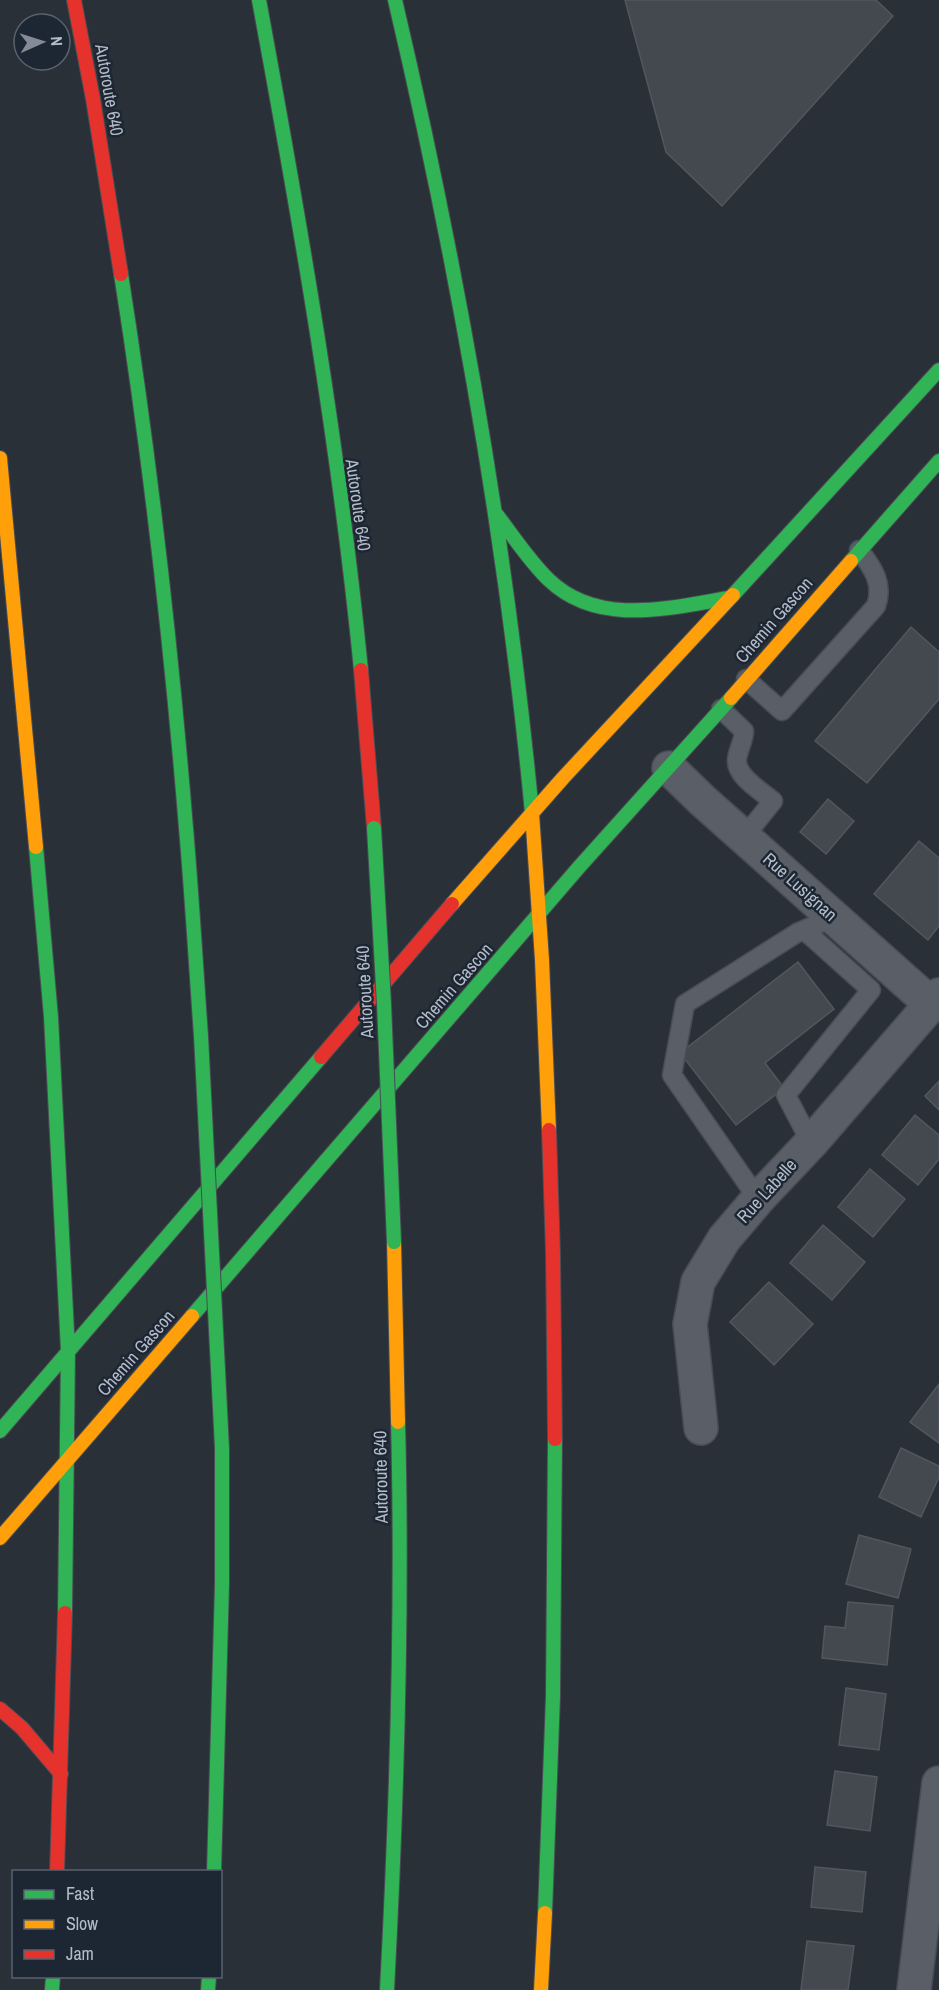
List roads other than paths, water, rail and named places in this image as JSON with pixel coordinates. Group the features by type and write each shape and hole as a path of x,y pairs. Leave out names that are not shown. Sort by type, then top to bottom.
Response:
{"main road":[{"name":"Autoroute 640","path":"74,0 109,198 132,347 166,614 184,803 201,1036 222,1448 222,1584 214,1870"},
{"name":"Autoroute 640","path":"259,0 296,207 329,426 356,631 374,828 385,1015 394,1242 399,1493 396,1790 387,1990"},
{"path":"395,0 448,239 474,378 509,610 532,813 540,914 552,1196 556,1438 552,1774 541,1990"},
{"path":"0,1431 432,926 532,813 939,370"},
{"path":"0,458 51,1017 68,1351 68,1458 57,1870"},
{"name":"Chemin Gascon","path":"0,1538 540,914 939,461"},
{"path":"495,514 556,588 578,602 604,609 627,611 729,598"},
{"path":"0,1709 22,1728 61,1774"}],"street":[{"name":"Rue Lusignan","path":"669,768 834,917 881,979 935,1000"},
{"name":"Rue Labelle","path":"701,1428 690,1324 698,1282 724,1239 758,1198 811,1143 935,1000"},
{"path":"914,1990 939,1783"}],"lane":[{"path":"746,680 782,711 876,606 879,588 877,579 872,567 859,550"},
{"path":"721,709 744,731 736,762 739,768 749,781 772,801 744,837"},
{"path":"758,1198 672,1075 685,1004 804,930 834,917"},
{"path":"804,930 881,979 786,1095 811,1143"}]}
